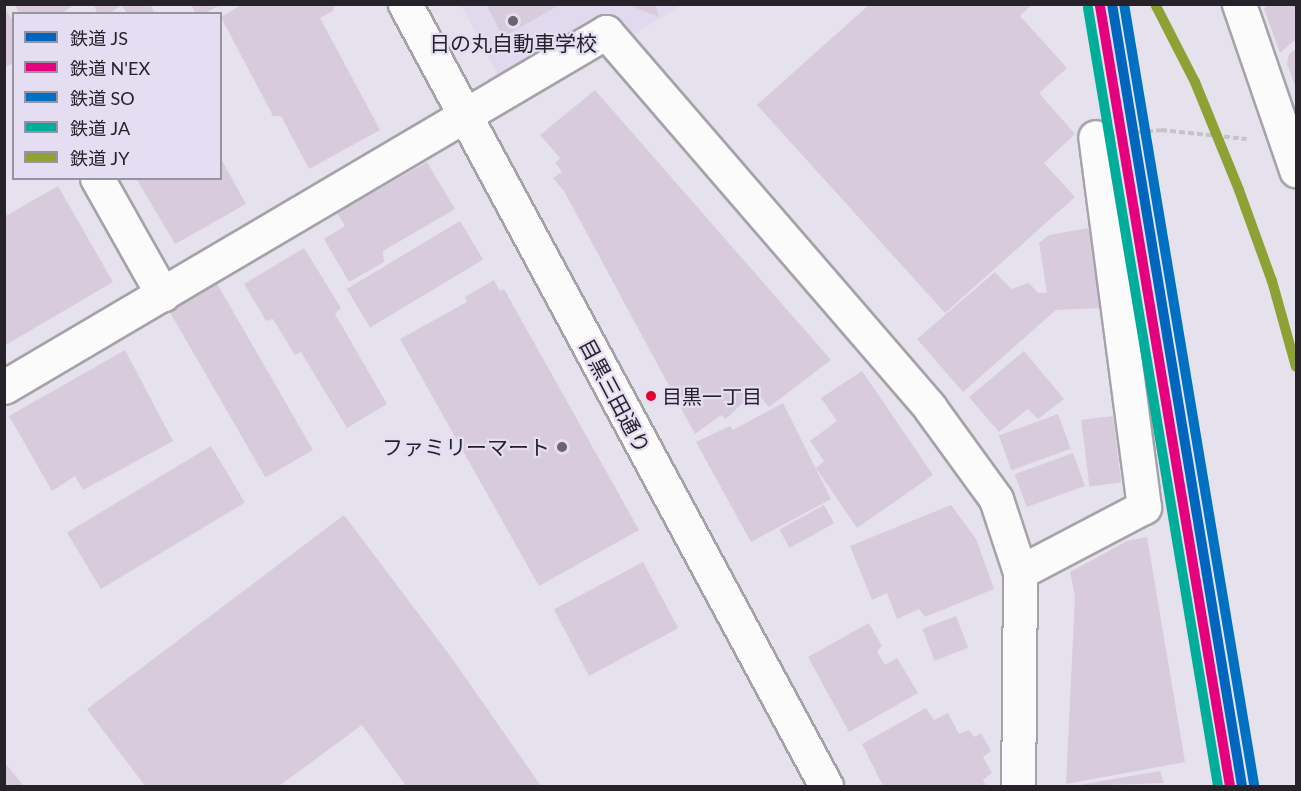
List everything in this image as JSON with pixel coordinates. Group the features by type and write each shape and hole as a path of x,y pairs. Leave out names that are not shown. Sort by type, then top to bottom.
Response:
{"street":[{"name":"目黒三田通り","path":"405,4 826,786"},
{"path":"1239,4 1294,154"},
{"path":"4,387 606,32 930,408 996,499 1020,572 1018,786"},
{"path":"1020,572 1144,507 1095,137"},
{"path":"98,180 163,294"}],"path":[{"path":"1095,137 1161,130 1251,140"}],"shaded area":[{"name":"日の丸自動車学校","path":"461,5 681,5 630,37 611,13 562,46 498,76"}],"building":[{"path":"14,4 75,4 64,12 19,12"},
{"path":"93,4 150,4 154,12 126,12 122,5 111,12 97,12"},
{"path":"191,4 222,4 207,12 195,12"},
{"path":"243,4 335,4 333,11 320,18 380,130 309,169 281,116 273,116 222,16"},
{"name":"日の丸自動車学校","path":"486,4 561,4 503,37"},
{"name":"日の丸自動車学校","path":"655,4 659,17 629,5"},
{"path":"870,4 1032,4 1020,16 1067,68 1039,93 1075,134 1044,163 1075,197 945,313 757,105"},
{"path":"1268,4 1296,4 1296,39 1280,53 1264,9"},
{"path":"4,7 12,19 12,64 4,67"},
{"path":"1296,49 1296,88 1287,64 1289,54"},
{"path":"595,90 831,360 769,407 755,391 726,419 721,415 695,434 564,191 553,178 562,172 555,163 560,158 540,135"},
{"path":"222,161 246,204 175,244 137,180 222,180"},
{"path":"427,162 455,209 383,251 384,262 349,282 324,239 345,226 337,213"},
{"path":"58,186 113,282 4,346 4,217"},
{"path":"460,221 483,260 370,328 347,289"},
{"path":"1094,227 1103,308 1056,310 963,392 917,339 995,272 1011,289 1029,283 1038,293 1047,293 1039,243 1049,235"},
{"path":"304,248 341,308 335,314 387,404 347,428 301,352 295,355 273,319 266,321 244,284"},
{"path":"494,280 500,291 504,289 639,530 539,586 400,339 467,302 465,297"},
{"path":"216,282 313,450 265,478 168,310"},
{"path":"125,350 173,441 83,490 75,476 52,491 9,416"},
{"path":"1024,351 1064,399 1038,419 1028,409 999,432 969,397"},
{"path":"862,371 933,475 857,528 816,468 824,461 810,441 837,421 821,398"},
{"path":"783,403 831,499 751,542 696,442 730,426 733,430"},
{"path":"1058,414 1071,449 1011,470 999,436"},
{"path":"1113,416 1121,483 1089,486 1081,420"},
{"path":"211,446 245,503 101,589 67,533"},
{"path":"1073,453 1085,486 1027,507 1015,474"},
{"path":"824,505 834,523 790,548 779,530"},
{"path":"951,505 976,539 994,589 925,617 919,609 897,619 887,593 872,600 850,546"},
{"path":"344,515 451,657 541,786 406,786 362,725 279,786 145,786 87,709"},
{"path":"1147,537 1185,762 1066,784 1075,596 1070,572 1127,541"},
{"path":"643,562 678,628 589,676 554,609"},
{"path":"956,616 968,648 935,661 922,629"},
{"path":"869,623 882,646 877,651 885,665 897,658 918,693 849,732 808,657"},
{"path":"926,708 934,720 948,713 959,734 969,730 974,737 981,733 991,751 983,757 992,773 983,780 986,786 879,786 882,784 862,744"},
{"path":"4,762 24,786 4,786"},
{"path":"1160,771 1164,783 1079,786 1079,785"}],"rail line":[{"name":"JS","path":"1112,4 1242,786"},
{"name":"SO","path":"1124,4 1254,784"},
{"name":"JY","path":"1155,4 1195,82 1239,190 1272,281 1296,367"},
{"name":"N'EX","path":"1100,6 1230,786"},
{"name":"JA","path":"1088,8 1218,786"}],"place":[{"name":"日の丸自動車学校","path":"513,21"},
{"name":"目黒一丁目","path":"651,396"},
{"name":"ファミリーマート","path":"562,447"}]}
